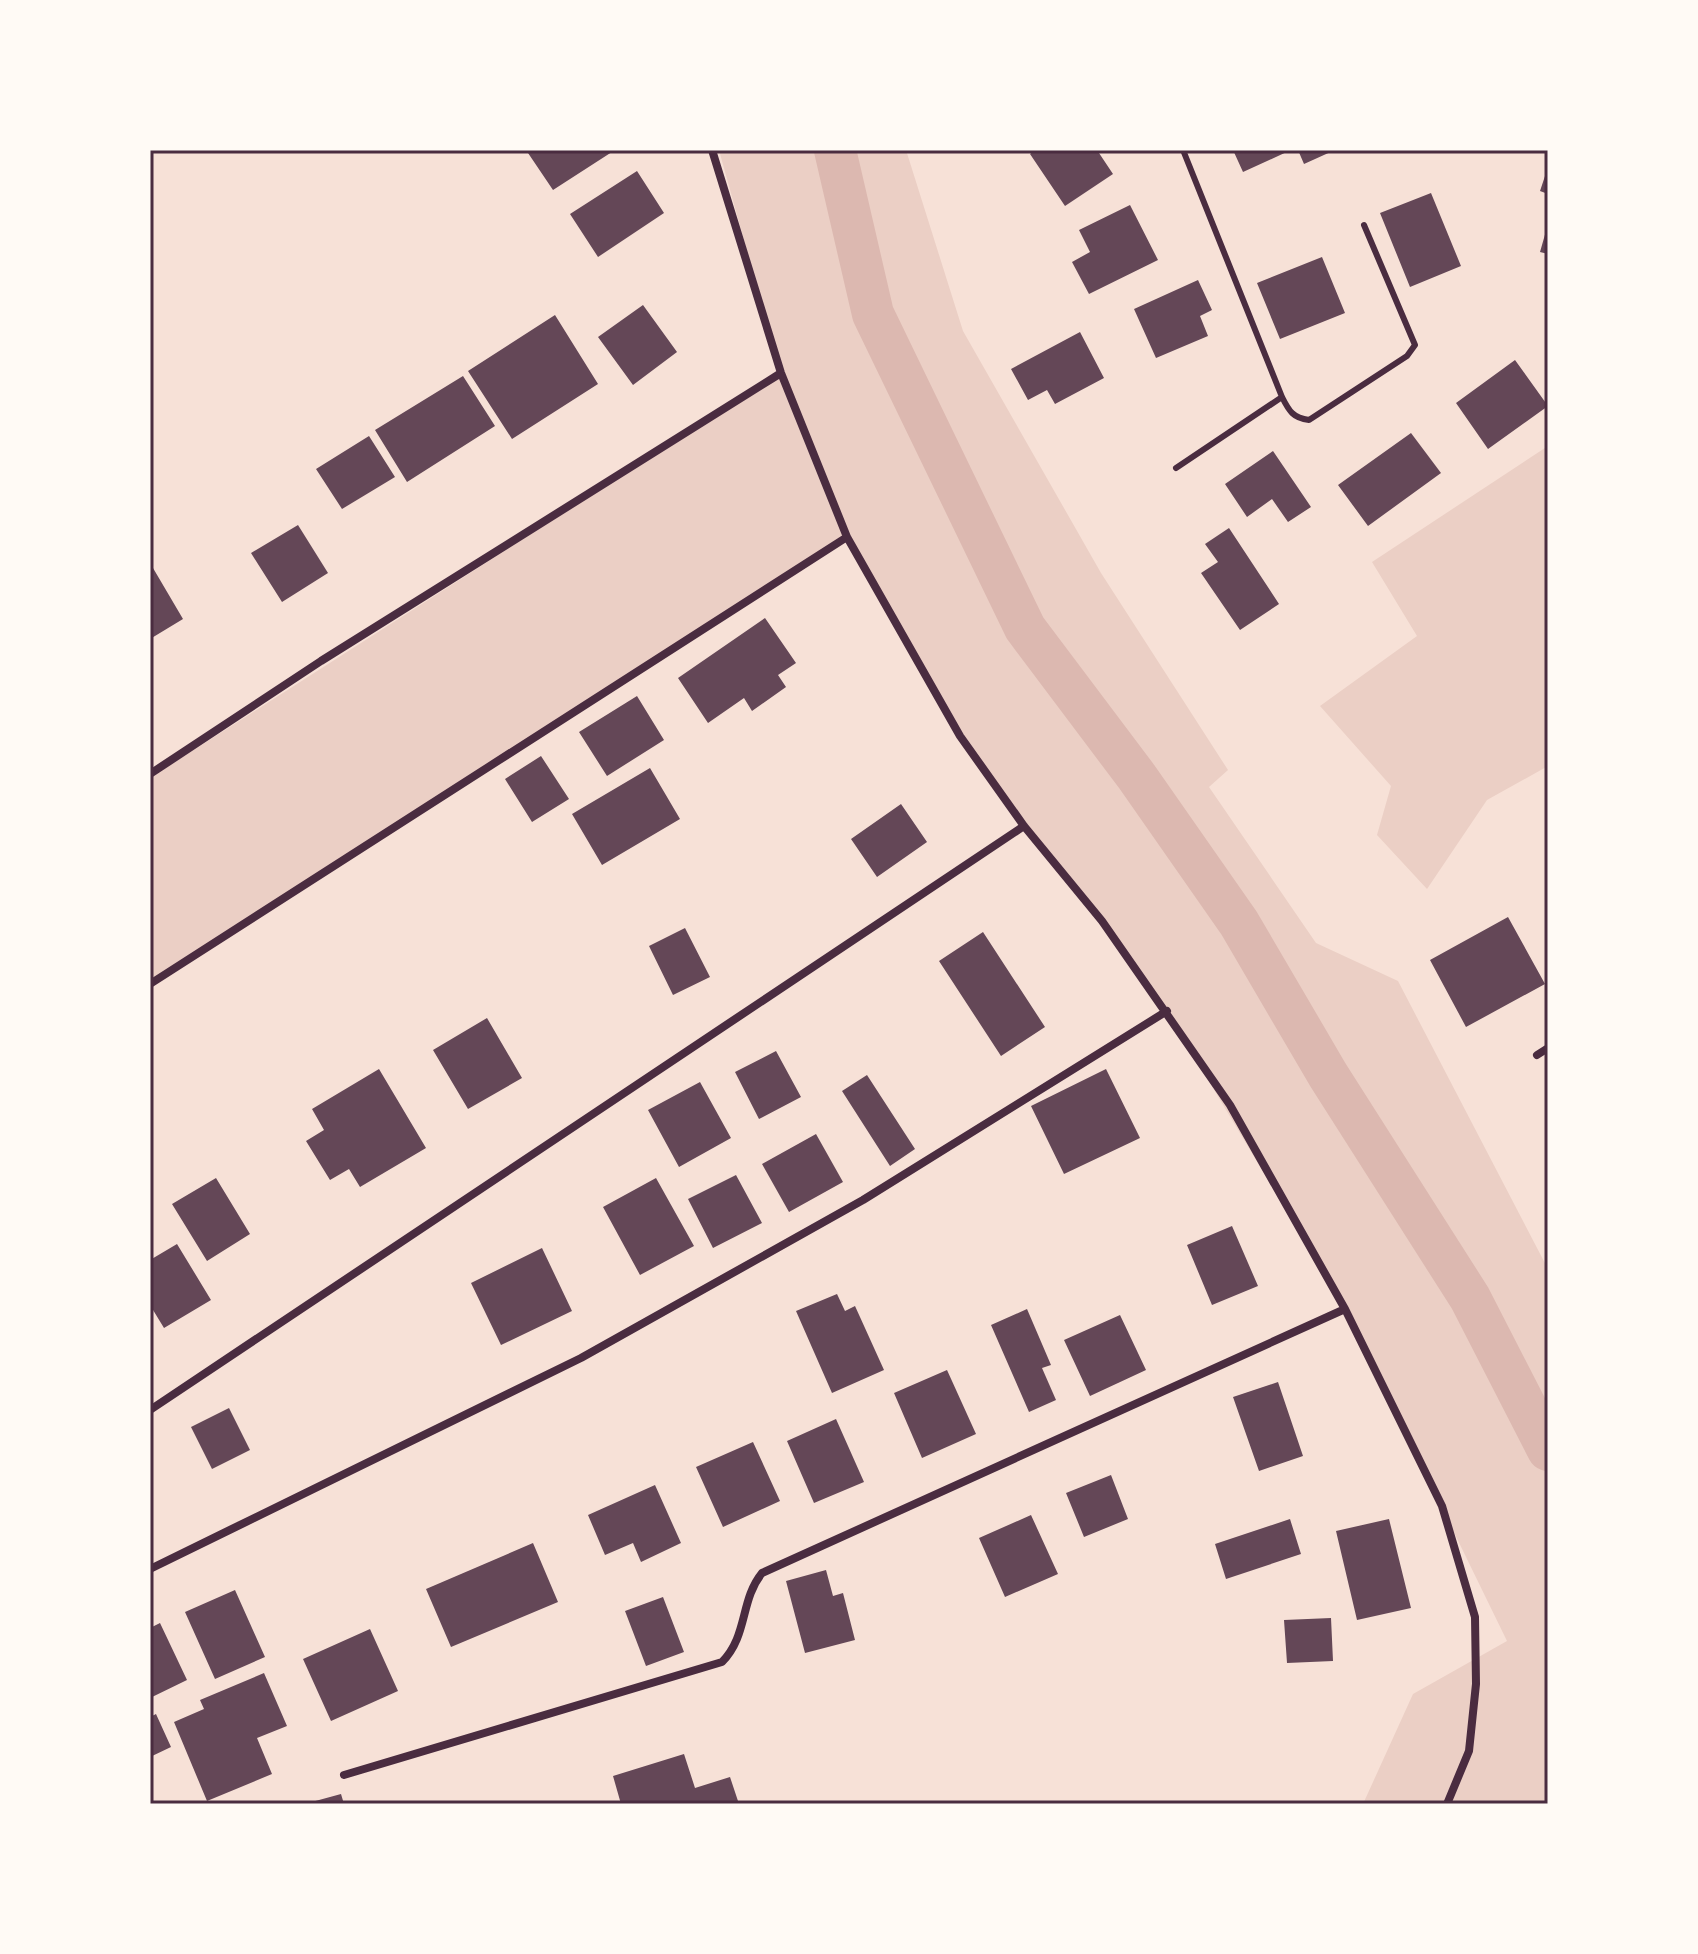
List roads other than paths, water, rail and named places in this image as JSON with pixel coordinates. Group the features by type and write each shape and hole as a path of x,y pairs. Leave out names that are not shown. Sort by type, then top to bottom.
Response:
{"street":[{"path":"712,150 781,373 847,537 960,736 1024,826 1102,921 1230,1105 1345,1309 1442,1506 1475,1617 1476,1684 1469,1751 1447,1804"},
{"path":"150,774 321,661 781,373"},
{"path":"150,984 847,537"},
{"path":"150,1410 1024,826"},
{"path":"150,1569 581,1358 863,1200 1167,1011"},
{"path":"1537,1055 1548,1048"},
{"path":"344,1775 722,1662 738,1641 751,1586 762,1573 1345,1309"}],"lane":[{"path":"1183,150 1282,397 1289,412 1309,420 1407,356 1415,345 1364,225"},
{"path":"1176,468 1282,397"}],"waterway":[{"path":"835,150 873,314 1025,628 1137,777 1239,923 1328,1075 1470,1298 1548,1450"}]}
